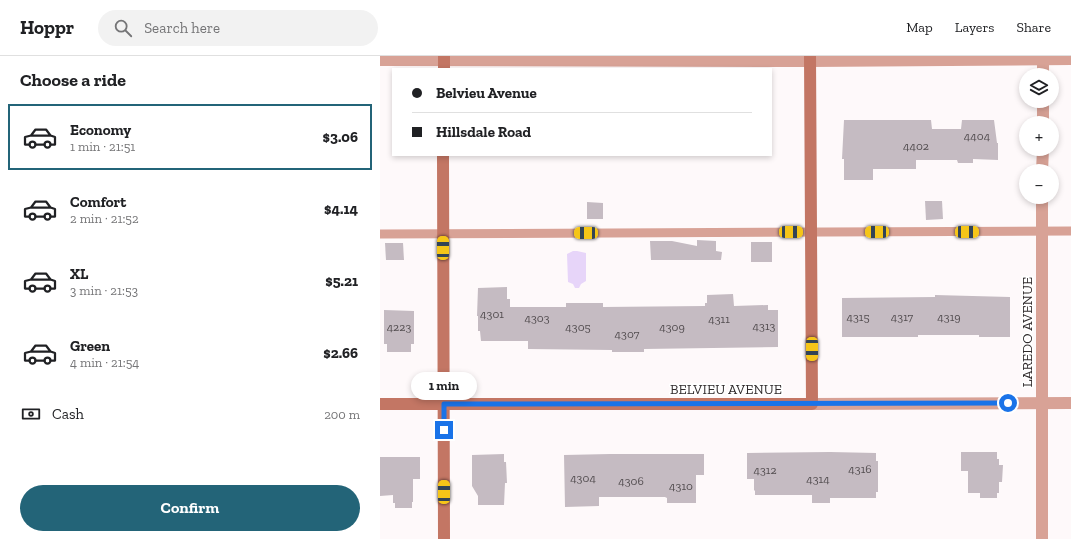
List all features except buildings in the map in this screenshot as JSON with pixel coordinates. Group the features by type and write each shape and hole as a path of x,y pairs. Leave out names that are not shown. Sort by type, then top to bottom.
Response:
{"street":[{"path":"1043,57 1043,68"},
{"path":"380,60 444,62 810,58 1043,57 1071,59"},
{"path":"810,58 812,404"},
{"path":"443,156 444,539"},
{"name":"LAREDO AVENUE","path":"1042,204 1042,539"},
{"name":"BELVIEU AVENUE","path":"380,404 812,404 1071,402"}],"lane":[{"path":"380,234 1071,231"}],"shaded area":[{"path":"573,251 586,253 586,281 581,284 579,288 575,288 573,284 568,282 567,254"}],"route":[{"path":"444,430 444,404 1008,403"}]}
